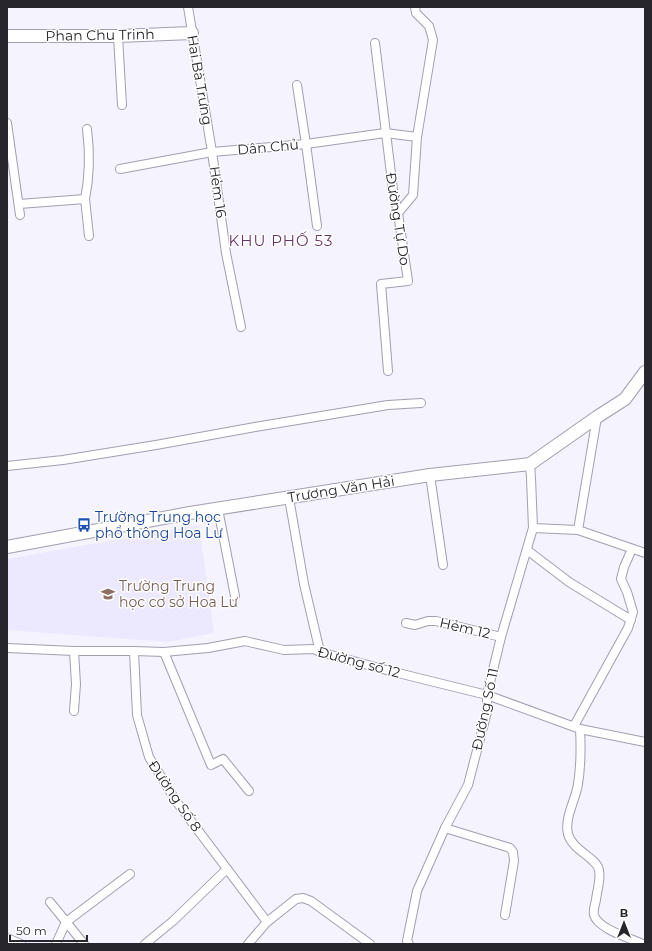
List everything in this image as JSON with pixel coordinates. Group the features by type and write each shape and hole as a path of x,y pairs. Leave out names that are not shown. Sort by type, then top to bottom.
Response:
{"street":[{"name":"Hai Bà Trưng","path":"188,7 212,152"},
{"path":"398,213 413,195 417,137 433,40 429,26 416,13 415,7"},
{"name":"Phan Chu Trinh","path":"7,36 118,36 192,33"},
{"path":"118,36 122,105"},
{"name":"Đường Tự Do","path":"375,43 385,133 408,281 381,284 388,371"},
{"path":"297,86 317,226"},
{"path":"7,123 20,215"},
{"path":"87,129 90,164 85,199 89,236"},
{"name":"Dân Chủ","path":"120,169 212,152 306,144 385,133 417,137"},
{"name":"Hẻm 16","path":"212,152 226,253 241,327"},
{"path":"18,204 85,199"},
{"name":"Trương Văn Hải","path":"7,547 218,509 430,476 530,464 625,399 645,372"},
{"path":"7,466 63,460 388,405 421,403"},
{"path":"578,530 597,417"},
{"name":"Đường Số 11","path":"406,943 417,891 445,828 468,785 487,712 487,694 501,637 533,528 530,464"},
{"path":"430,476 443,565"},
{"path":"289,498 304,584 320,652"},
{"path":"218,509 235,596"},
{"path":"533,528 578,530 645,553"},
{"path":"632,549 624,567 621,579 628,592 633,612 628,628 577,727 581,758 578,785 567,824 568,834 574,846 594,862 599,868 599,881 594,914 598,922 627,941 643,944"},
{"path":"527,550 569,582 631,620"},
{"name":"Hẻm 12","path":"406,623 415,625 428,621 436,621 501,637"},
{"name":"Đường số 12","path":"7,648 74,651 164,652 208,648 245,641 284,650 314,649 320,652 390,671 487,694 577,727 645,742"},
{"path":"74,651 76,684 74,711"},
{"name":"Đường Số 8","path":"134,651 137,715 149,757 176,801 267,922"},
{"path":"164,652 211,765 223,759 249,791"},
{"path":"445,828 507,847 513,852 514,861 505,915"},
{"path":"145,944 173,921 226,869"},
{"path":"56,944 66,922 130,874"},
{"path":"248,944 267,922 296,899 302,898 311,901 370,944"},
{"path":"50,902 84,944"},
{"path":"7,938 21,944"}],"shaded area":[{"name":"Trường Trung học cơ sở Hoa Lư","path":"199,525 214,633 168,642 7,630 7,559"}],"place":[{"name":"Trường Trung học phổ thông Hoa Lư","path":"84,525"},
{"name":"Trường Trung học cơ sở Hoa Lư","path":"108,594"}],"district":[{"name":"KHU PHỐ 53","path":"281,240"}]}
